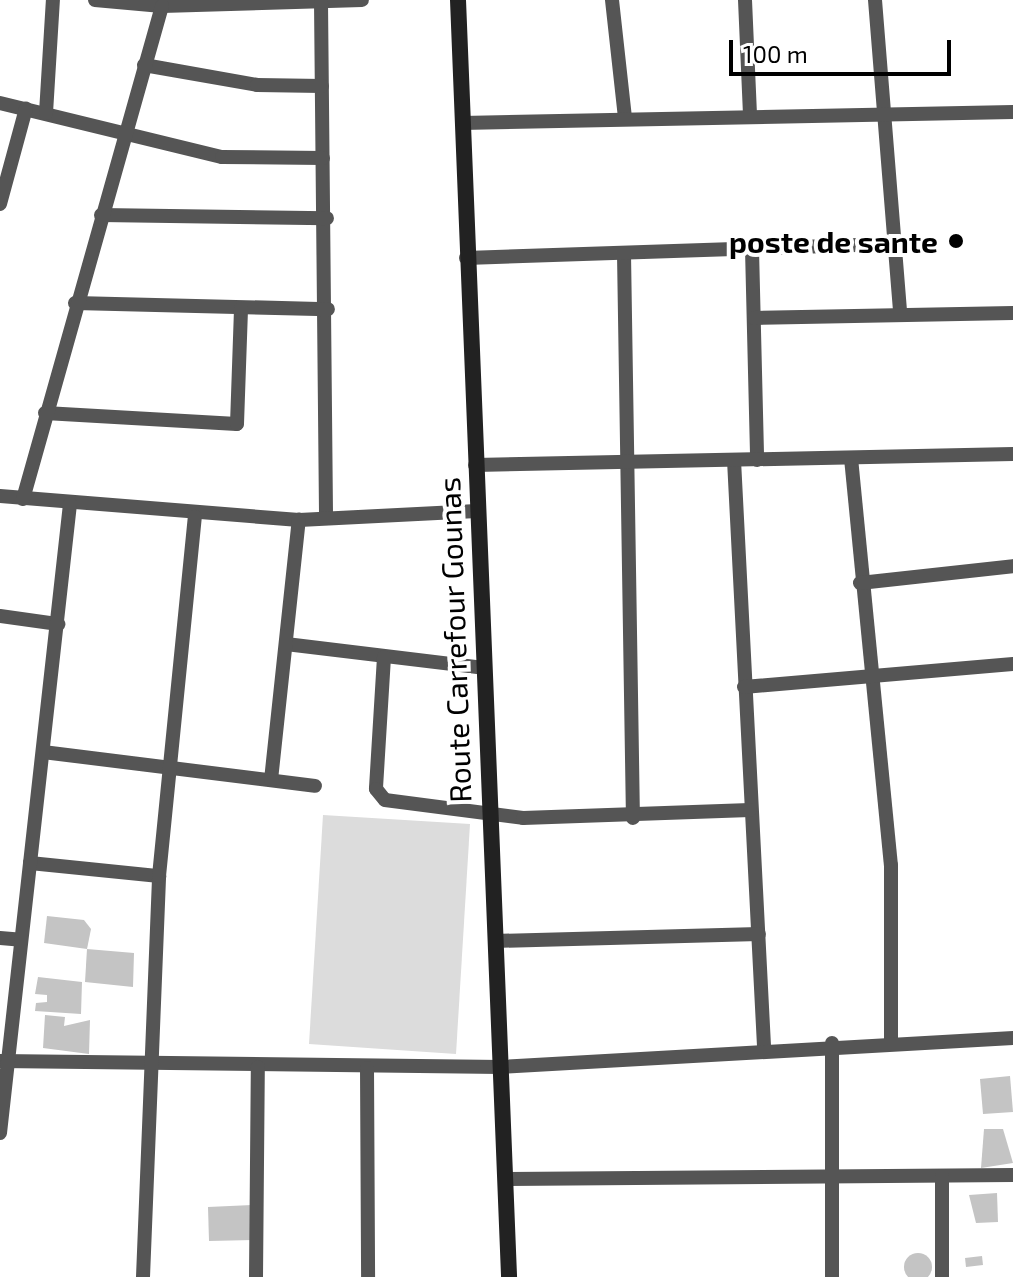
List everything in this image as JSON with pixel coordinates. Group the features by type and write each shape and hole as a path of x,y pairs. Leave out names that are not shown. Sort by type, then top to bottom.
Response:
{"main road":[{"name":"Route Carrefour Gounas","path":"458,0 509,1277"}],"street":[{"path":"46,113 53,0"},
{"path":"95,0 162,6 362,0"},
{"path":"612,0 625,117"},
{"path":"745,0 750,113"},
{"path":"875,0 900,314"},
{"path":"321,2 328,309 326,518"},
{"path":"23,499 75,303 162,6"},
{"path":"144,65 248,84 322,86"},
{"path":"0,103 222,157 323,158"},
{"path":"0,204 26,108"},
{"path":"462,123 884,110 1013,112"},
{"path":"101,215 327,218"},
{"path":"466,258 894,244"},
{"path":"752,249 757,460"},
{"path":"624,254 633,818"},
{"path":"75,303 328,309"},
{"path":"45,413 237,424 241,308"},
{"path":"754,318 1013,313"},
{"path":"475,465 1013,454"},
{"path":"851,458 869,675 891,865 891,1041"},
{"path":"734,460 764,1047"},
{"path":"0,496 195,517 299,520 477,511"},
{"path":"0,1133 4,1062 21,940 70,504"},
{"path":"143,1277 147,1065 159,876 195,517"},
{"path":"271,780 299,520"},
{"path":"860,583 1013,566"},
{"path":"0,616 58,624"},
{"path":"286,644 484,668"},
{"path":"384,657 378,797 489,815 633,818 750,810"},
{"path":"744,687 1013,664"},
{"path":"43,752 315,786"},
{"path":"30,863 159,876"},
{"path":"495,941 759,934"},
{"path":"0,938 21,940"},
{"path":"4,1062 258,1067 501,1067 832,1043 1013,1038"},
{"path":"832,1043 832,1277"},
{"path":"256,1277 258,1067"},
{"path":"367,1068 368,1277"},
{"path":"506,1179 1013,1175"},
{"path":"942,1176 942,1277"}],"shaded area":[{"path":"323,815 470,824 456,1054 309,1044"}],"building":[{"path":"47,916 84,920 91,929 87,949 44,943"},
{"path":"87,949 134,953 133,987 85,982"},
{"path":"38,977 82,982 81,1014 35,1011 36,1003 47,1002 47,995 35,994"},
{"path":"45,1015 65,1017 64,1026 90,1020 89,1054 43,1048"},
{"path":"1010,1076 1013,1112 983,1114 980,1079"},
{"path":"984,1129 1003,1129 1013,1163 981,1168"},
{"path":"997,1193 998,1222 976,1223 969,1195"},
{"path":"252,1205 253,1240 209,1241 208,1207"},
{"path":"918,1253 928,1257 932,1267 928,1277 918,1281 908,1277 904,1267 908,1257"},
{"path":"982,1256 983,1265 966,1267 965,1258"}],"place":[{"name":"poste de sante","path":"956,241"}]}
